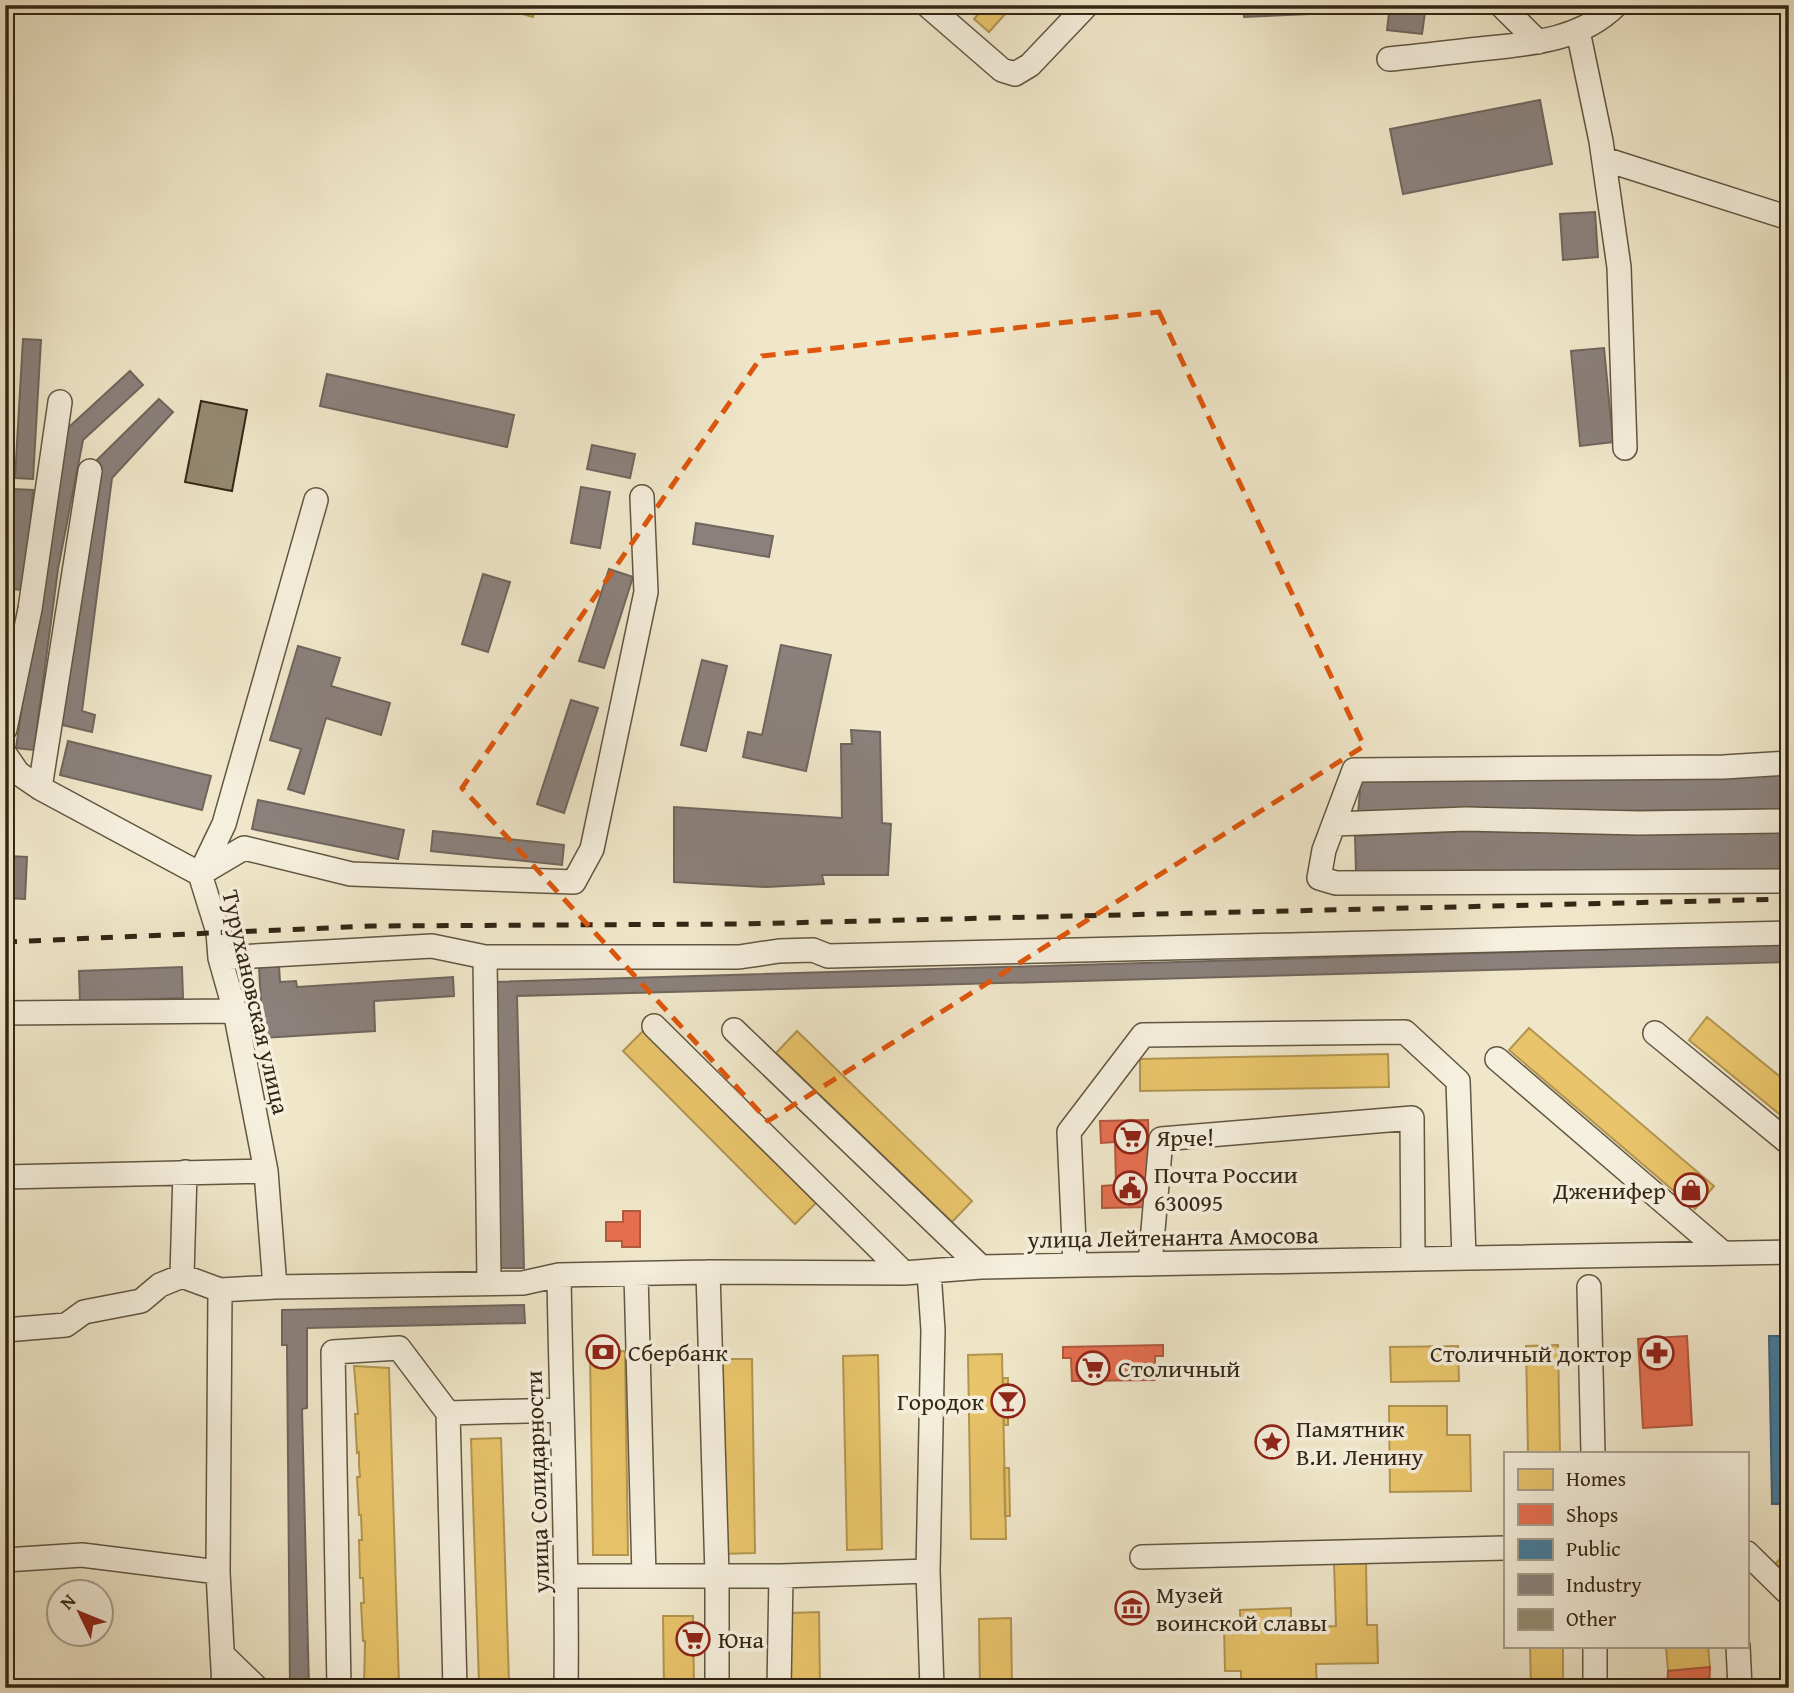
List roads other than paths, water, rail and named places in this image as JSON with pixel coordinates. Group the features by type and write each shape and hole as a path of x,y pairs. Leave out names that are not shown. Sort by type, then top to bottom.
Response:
{"street":[{"path":"927,5 1002,70 1016,74 1030,65 1087,5"},
{"path":"1501,5 1538,42"},
{"path":"1390,59 1538,42 1578,31 1607,8"},
{"path":"1578,31 1604,159 1619,267 1625,448"},
{"path":"1604,159 1789,218"},
{"path":"5,729 30,609 60,402"},
{"path":"40,788 90,471"},
{"path":"200,874 244,848 351,874 574,882 592,849 646,592 642,497"},
{"path":"200,874 224,824 316,500"},
{"name":"Турухановская улица","path":"5,754 18,773 40,788 200,874 218,932 220,958 235,1011 266,1171 275,1287"},
{"path":"1789,763 1724,767 1354,770 1324,850 1319,878 1336,883 1789,881"},
{"path":"1334,824 1466,819 1639,823 1789,821"},
{"path":"220,958 432,946 485,957 739,957 779,951 813,950 828,956 1789,933"},
{"path":"485,957 489,1283"},
{"path":"5,1013 235,1011"},
{"path":"654,1026 904,1273"},
{"path":"734,1030 981,1267"},
{"path":"1075,1265 1069,1132 1143,1035 1405,1032 1458,1081 1464,1258"},
{"path":"1655,1033 1789,1143"},
{"path":"1497,1059 1723,1254"},
{"path":"1150,1264 1161,1139 1412,1118 1413,1259"},
{"path":"5,1177 266,1171"},
{"path":"182,1276 185,1172"},
{"name":"улица Лейтенанта Амосова","path":"220,1290 523,1283 559,1275 708,1272 904,1273 981,1267 1789,1252"},
{"path":"708,1272 717,1575 717,1688"},
{"path":"929,1272 933,1329 928,1571 932,1688"},
{"path":"636,1274 644,1576"},
{"name":"улица Солидарности","path":"559,1275 567,1576 566,1688"},
{"path":"5,1330 66,1325 84,1312 141,1301 159,1285 182,1276 220,1290 218,1572 224,1688"},
{"path":"1589,1287 1593,1452"},
{"path":"339,1688 333,1352 399,1348 448,1413 455,1688"},
{"path":"448,1413 561,1410"},
{"path":"1142,1557 1504,1548"},
{"path":"1748,1554 1789,1594"},
{"path":"5,1560 82,1555 218,1572"},
{"path":"567,1576 780,1576 928,1571"},
{"path":"779,1688 780,1576"},
{"path":"1595,1648 1595,1688"},
{"path":"1738,1648 1740,1688"},
{"path":"222,1654 257,1688"}],"railway":[{"path":"5,942 372,926 739,924 1789,899"}],"place":[{"name":"Ярче!","path":"1131,1137"},
{"name":"Почта России 630095","path":"1130,1188"},
{"name":"Дженифер","path":"1691,1190"},
{"name":"Сбербанк","path":"603,1352"},
{"name":"Столичный доктор","path":"1657,1353"},
{"name":"Столичный","path":"1093,1368"},
{"name":"Городок","path":"1008,1401"},
{"name":"Памятник В.И. Ленину","path":"1272,1442"},
{"name":"Музей воинской славы","path":"1132,1608"},
{"name":"Юна","path":"693,1639"}]}
